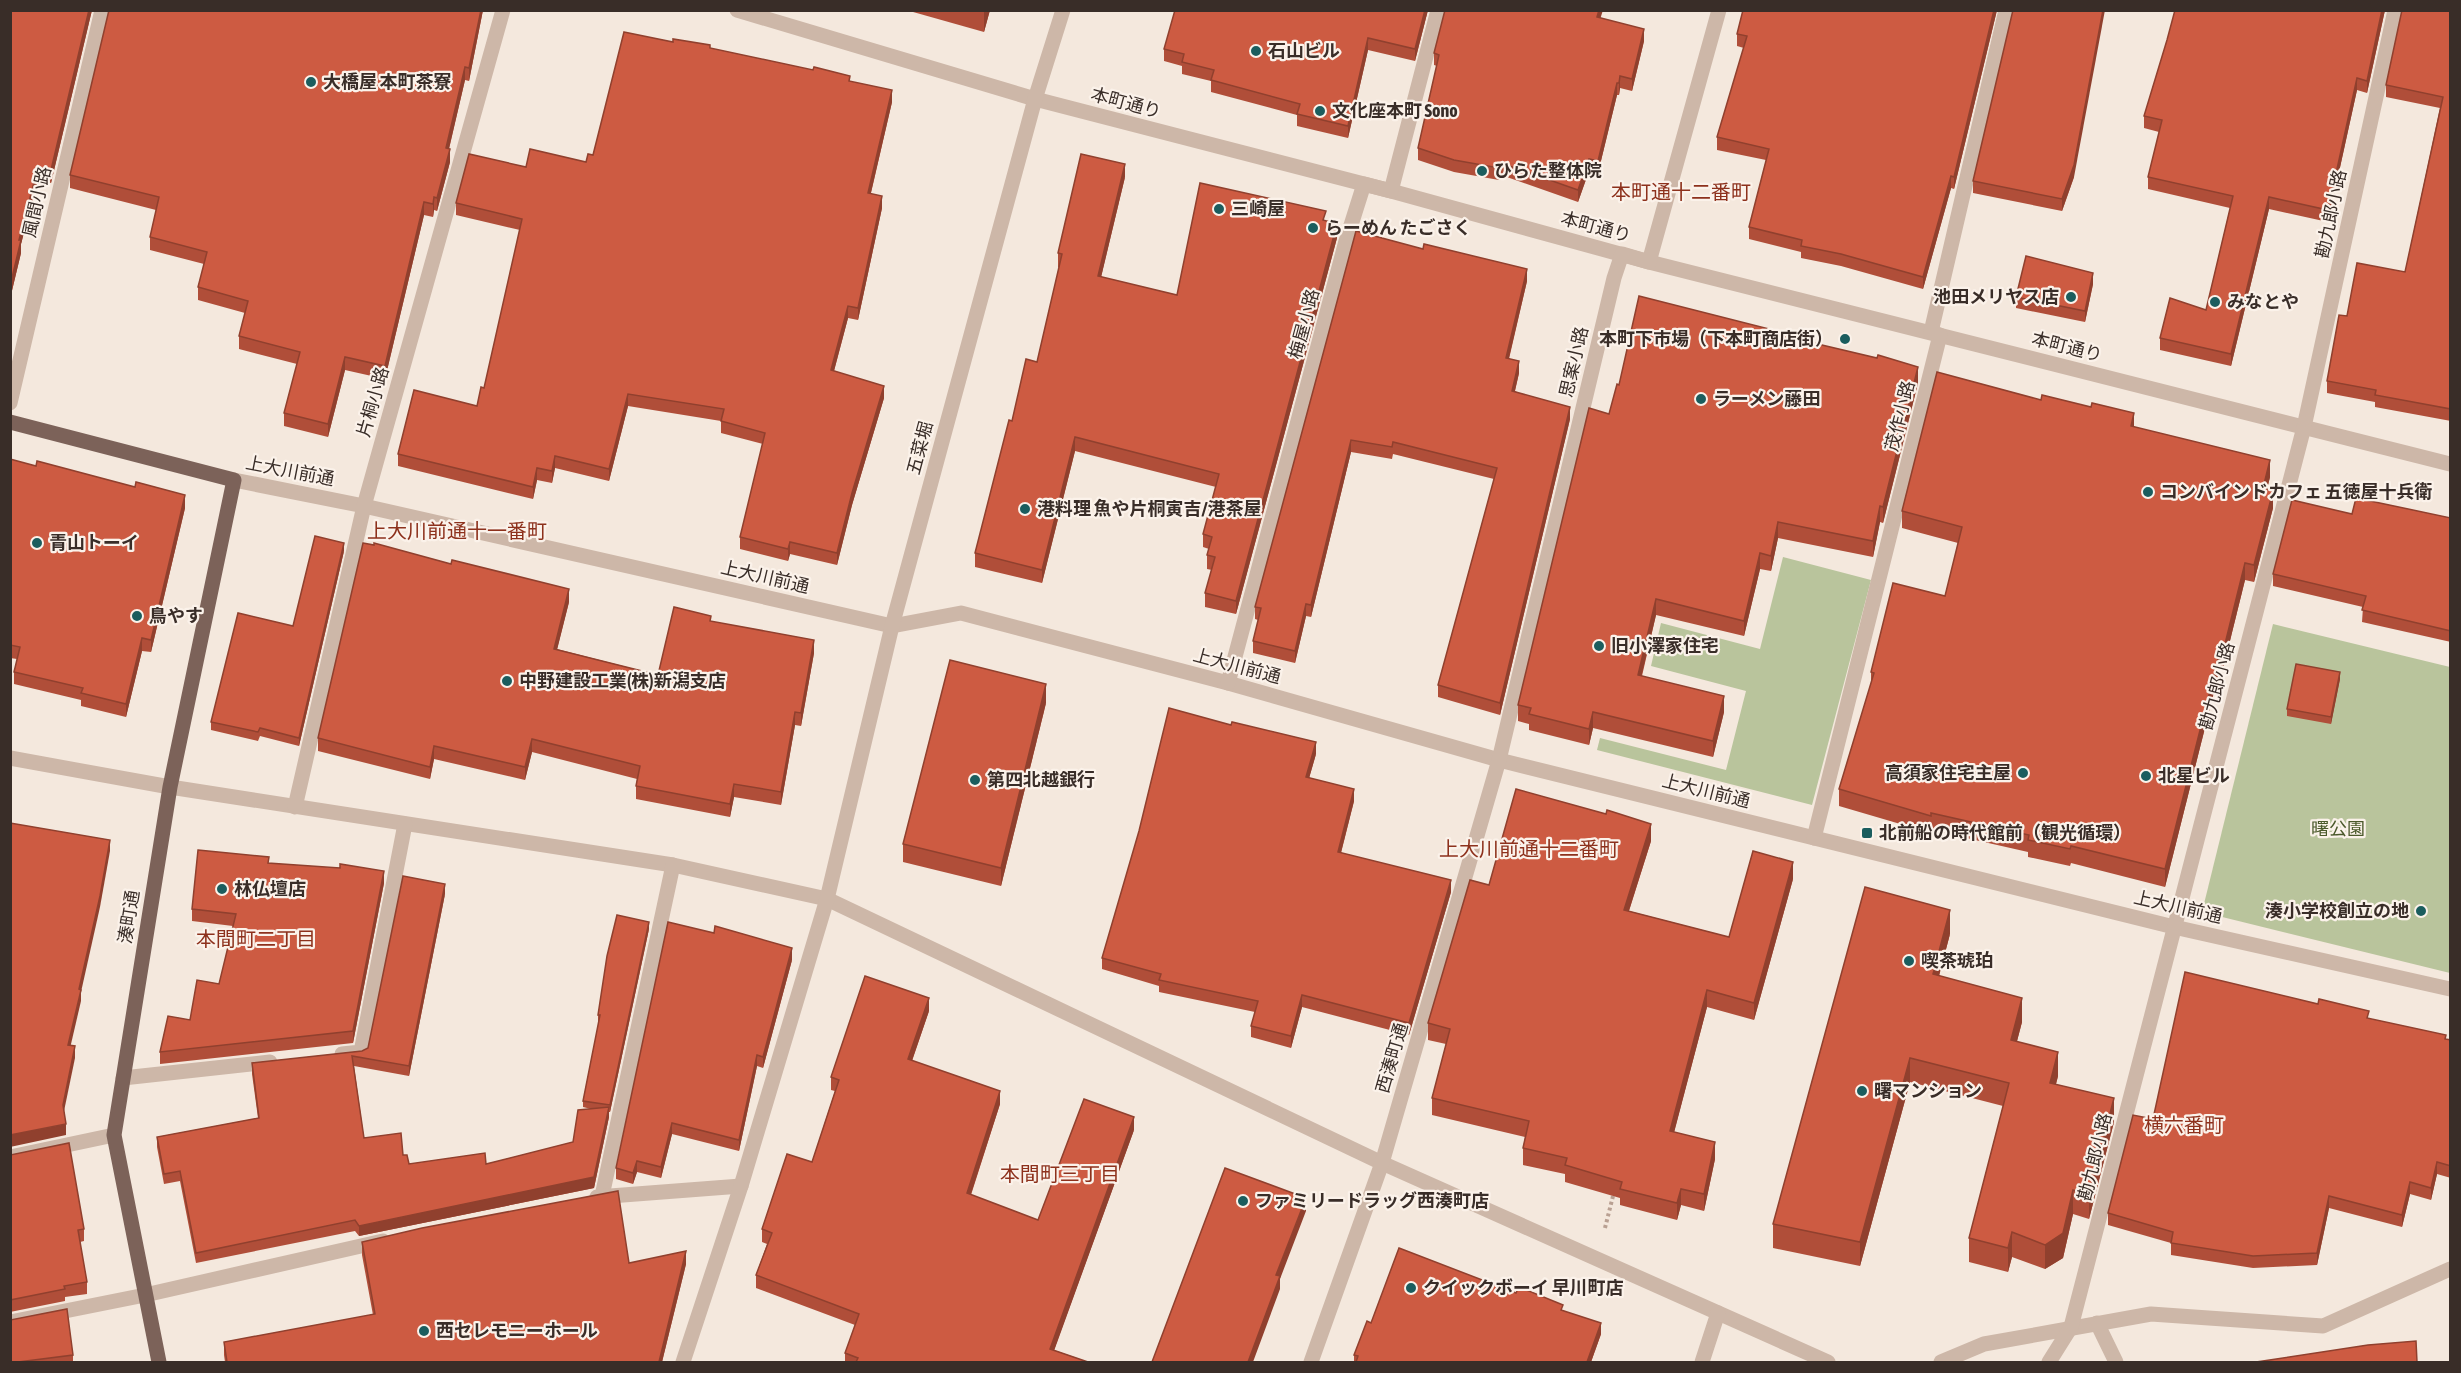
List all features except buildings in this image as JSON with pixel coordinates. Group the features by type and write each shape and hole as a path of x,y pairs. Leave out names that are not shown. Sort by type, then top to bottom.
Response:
{"main road":[{"name":"上大川前通","path":"10,422 234,480"},
{"name":"湊町通","path":"159,1362 114,1135 170,787 234,480"}],"street":[{"name":"風間小路","path":"10,403 102,10"},
{"name":"片桐小路","path":"295,807 364,506 503,10"},
{"name":"本町通り","path":"737,10 1035,99 1364,184"},
{"name":"五菜堀","path":"683,1362 741,1186 827,899 892,626 1035,99 1063,10"},
{"path":"1364,184 1391,191 1438,10"},
{"path":"1622,254 1649,262 1719,10"},
{"name":"茂作小路","path":"1814,838 1936,334 2006,10"},
{"name":"勘九郎小路","path":"2049,1362 2071,1327 2304,427 2395,10"},
{"name":"梅屋小路","path":"1228,683 1346,241 1364,184"},
{"name":"本町通り","path":"1391,191 1622,254"},
{"name":"思案小路","path":"1499,760 1614,278 1622,254"},
{"name":"本町通り","path":"1649,262 2451,464"},
{"name":"上大川前通","path":"234,480 364,506 892,626 961,613 1228,683 1499,760 2174,927 2451,989"},
{"path":"10,758 170,787 673,866 827,899 1382,1163 1828,1362"},
{"name":"西湊町通","path":"1311,1362 1382,1163 1499,760"},
{"path":"326,1056 361,1052 405,824"},
{"path":"602,1196 673,866"},
{"path":"123,1078 280,1061"},
{"path":"10,1157 114,1135"},
{"path":"580,1201 602,1196 741,1186"},
{"path":"10,1322 145,1295 397,1237"},
{"path":"1941,1362 1984,1344 2151,1314 2323,1326 2451,1269"},
{"path":"1702,1362 1718,1313"},
{"path":"2097,1323 2116,1362"}],"path":[{"path":"1597,1259 1614,1191"}],"green space":[{"path":"1783,557 1871,580 1812,805 1597,750 1600,738 1726,770 1746,691 1651,666 1661,623 1760,649"},
{"name":"曙公園","path":"2273,624 2450,667 2450,973 2202,912"}],"place":[{"name":"石山ビル","path":"1256,51"},
{"name":"大橋屋 本町茶寮","path":"311,82"},
{"name":"文化座本町 Sono","path":"1320,111"},
{"name":"ひらた整体院","path":"1482,171"},
{"name":"三崎屋","path":"1219,209"},
{"name":"らーめん たごさく","path":"1313,228"},
{"name":"池田メリヤス店","path":"2071,297"},
{"name":"みなとや","path":"2215,302"},
{"name":"本町下市場（下本町商店街）","path":"1845,339"},
{"name":"ラーメン藤田","path":"1701,399"},
{"name":"コンバインドカフェ 五徳屋十兵衛","path":"2148,492"},
{"name":"港料理 魚や片桐寅吉/港茶屋","path":"1025,509"},
{"name":"青山トーイ","path":"37,543"},
{"name":"鳥やす","path":"137,616"},
{"name":"旧小澤家住宅","path":"1599,646"},
{"name":"中野建設工業(株)新潟支店","path":"507,681"},
{"name":"高須家住宅主屋","path":"2023,773"},
{"name":"北星ビル","path":"2146,776"},
{"name":"第四北越銀行","path":"975,780"},
{"name":"北前船の時代館前（観光循環）","path":"1867,833"},
{"name":"林仏壇店","path":"222,889"},
{"name":"湊小学校創立の地","path":"2421,911"},
{"name":"喫茶琥珀","path":"1909,961"},
{"name":"曙マンション","path":"1862,1091"},
{"name":"ファミリードラッグ西湊町店","path":"1243,1201"},
{"name":"クイックボーイ 早川町店","path":"1411,1288"},
{"name":"西セレモニーホール","path":"424,1331"}],"district":[{"name":"本町通十二番町","path":"1681,192"},
{"name":"上大川前通十一番町","path":"457,531"},
{"name":"上大川前通十二番町","path":"1529,849"},
{"name":"本間町二丁目","path":"256,939"},
{"name":"横六番町","path":"2184,1125"},
{"name":"本間町三丁目","path":"1060,1174"}]}
